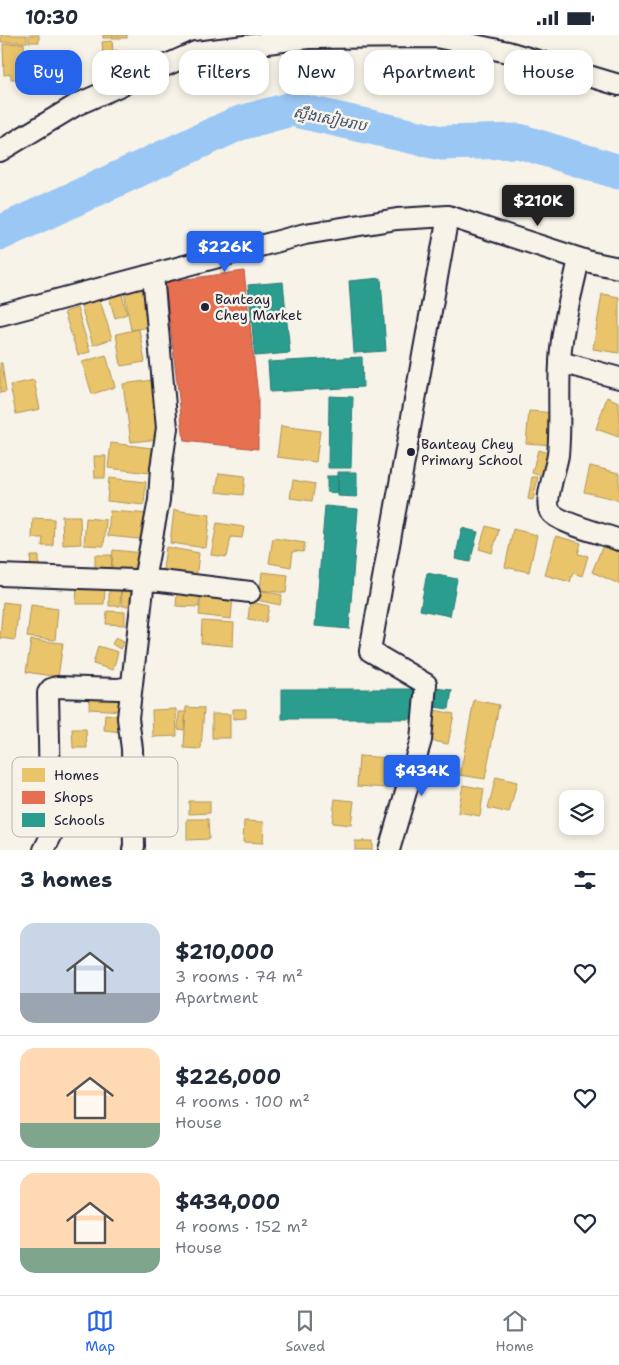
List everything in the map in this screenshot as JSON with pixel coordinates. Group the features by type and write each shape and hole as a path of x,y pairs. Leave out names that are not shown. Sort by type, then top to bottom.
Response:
{"street":[{"path":"0,151 76,105 194,43 327,37 436,37 508,52 619,85"},
{"path":"389,850 422,740 426,684 370,651 448,216"},
{"path":"0,315 305,234 397,219 448,216 579,259 619,268"},
{"path":"579,259 560,362 558,456 548,502 550,511 561,521 619,541"},
{"path":"132,757 128,718 130,687 144,580 159,500 161,468 167,428 153,275"},
{"path":"560,362 619,377"},
{"path":"0,575 161,581 250,592"},
{"path":"49,757 48,693 51,689 57,687 118,689 130,687"},
{"path":"44,850 50,837"},
{"path":"133,850 134,837"}],"building: Homes":[{"path":"1,35 27,35 27,42 1,42"},
{"path":"29,35 39,35 39,42 29,42"},
{"path":"103,35 127,35 127,38 103,38"},
{"path":"112,41 113,50 103,50 102,42"},
{"path":"24,43 24,50 15,50 15,79 11,79 11,74 4,75 3,44"},
{"path":"150,287 156,326 131,330 124,291"},
{"path":"121,290 127,314 115,318 108,294"},
{"path":"602,294 619,297 619,353 593,349"},
{"path":"99,297 112,339 93,345 80,303"},
{"path":"77,308 90,352 78,355 64,312"},
{"path":"139,329 145,362 121,366 116,334"},
{"path":"106,355 115,387 92,394 82,362"},
{"path":"0,363 2,363 6,392 0,393"},
{"path":"34,380 40,409 16,414 10,385"},
{"path":"153,380 160,439 131,442 123,384"},
{"path":"607,397 619,402 619,437 596,429"},
{"path":"529,411 556,413 553,445 526,443"},
{"path":"281,426 320,431 316,462 277,457"},
{"path":"111,443 160,449 158,474 108,468"},
{"path":"538,450 551,454 545,477 532,473"},
{"path":"94,456 106,456 105,478 95,478"},
{"path":"590,466 619,473 619,500 584,492"},
{"path":"219,473 245,476 243,495 216,492"},
{"path":"532,477 538,477 533,500 528,499"},
{"path":"109,478 146,482 144,505 107,501"},
{"path":"293,480 315,484 312,501 290,498"},
{"path":"174,510 210,515 206,548 170,543"},
{"path":"110,511 151,514 149,540 108,536"},
{"path":"62,516 80,516 81,544 63,545"},
{"path":"33,518 54,519 53,546 42,546 43,538 32,538"},
{"path":"86,518 106,520 104,546 84,545"},
{"path":"217,523 244,527 242,538 231,537 227,557 211,555"},
{"path":"486,526 499,530 492,553 479,549"},
{"path":"513,529 537,535 529,572 505,567"},
{"path":"556,536 581,543 578,554 588,556 582,576 573,573 570,582 545,575"},
{"path":"273,538 305,543 303,552 293,551 291,567 269,563"},
{"path":"605,540 619,546 619,584 592,572"},
{"path":"166,547 199,553 196,580 162,575"},
{"path":"113,550 144,553 142,580 111,577"},
{"path":"95,555 112,555 111,573 95,572"},
{"path":"31,556 39,556 39,568 30,567"},
{"path":"262,572 288,575 286,593 260,590"},
{"path":"109,584 121,584 120,606 109,606"},
{"path":"121,584 139,585 139,606 122,606"},
{"path":"77,585 105,586 104,604 76,604"},
{"path":"254,589 282,595 280,605 252,599"},
{"path":"177,593 199,594 199,607 176,606"},
{"path":"201,595 233,596 231,619 199,615"},
{"path":"3,602 19,604 15,640 0,638"},
{"path":"250,602 269,606 266,622 248,619"},
{"path":"31,605 58,609 55,640 27,637"},
{"path":"107,611 125,612 125,625 106,624"},
{"path":"202,621 234,623 233,646 201,643"},
{"path":"116,637 124,641 120,649 112,644"},
{"path":"31,640 63,643 58,677 26,672"},
{"path":"98,646 118,652 113,670 93,664"},
{"path":"90,698 127,700 126,711 89,709"},
{"path":"474,700 499,705 485,779 460,775"},
{"path":"186,707 204,708 201,749 184,748"},
{"path":"176,709 177,736 153,737 152,710"},
{"path":"233,709 246,709 246,718 233,719"},
{"path":"434,710 454,714 448,744 428,740"},
{"path":"179,712 186,712 184,730 178,729"},
{"path":"105,714 123,716 121,732 104,730"},
{"path":"212,714 230,714 230,738 212,738"},
{"path":"72,729 86,729 87,748 73,748"},
{"path":"359,756 391,758 389,788 357,786"},
{"path":"496,777 517,782 509,813 488,808"},
{"path":"463,785 484,789 480,816 458,812"},
{"path":"335,799 354,801 351,825 332,823"},
{"path":"189,801 210,801 210,813 189,814"},
{"path":"187,819 208,819 209,839 187,840"},
{"path":"244,821 264,822 263,843 243,842"},
{"path":"355,841 372,841 372,850 355,850"}],"building: Shops":[{"path":"244,271 258,396 258,449 184,441 165,282"}],"building: Schools":[{"path":"381,278 386,351 354,353 349,281"},
{"path":"283,282 290,353 255,356 248,285"},
{"path":"362,357 363,387 270,392 268,362"},
{"path":"329,396 353,397 351,468 328,468"},
{"path":"338,472 357,472 357,497 338,496"},
{"path":"327,476 338,476 338,493 327,492"},
{"path":"325,506 358,509 349,629 315,626"},
{"path":"462,528 478,532 470,562 455,559"},
{"path":"427,573 457,579 450,616 420,610"},
{"path":"435,688 452,690 449,709 433,707"},
{"path":"282,689 420,689 420,719 282,719"}],"waterway":[{"name":"ស្ទឹងសៀមរាប","path":"0,233 237,124 291,109 441,143 519,141 619,172"}],"place":[{"name":"Banteay Chey Market","path":"205,307"},
{"name":"Banteay Chey Primary School","path":"411,452"}]}
